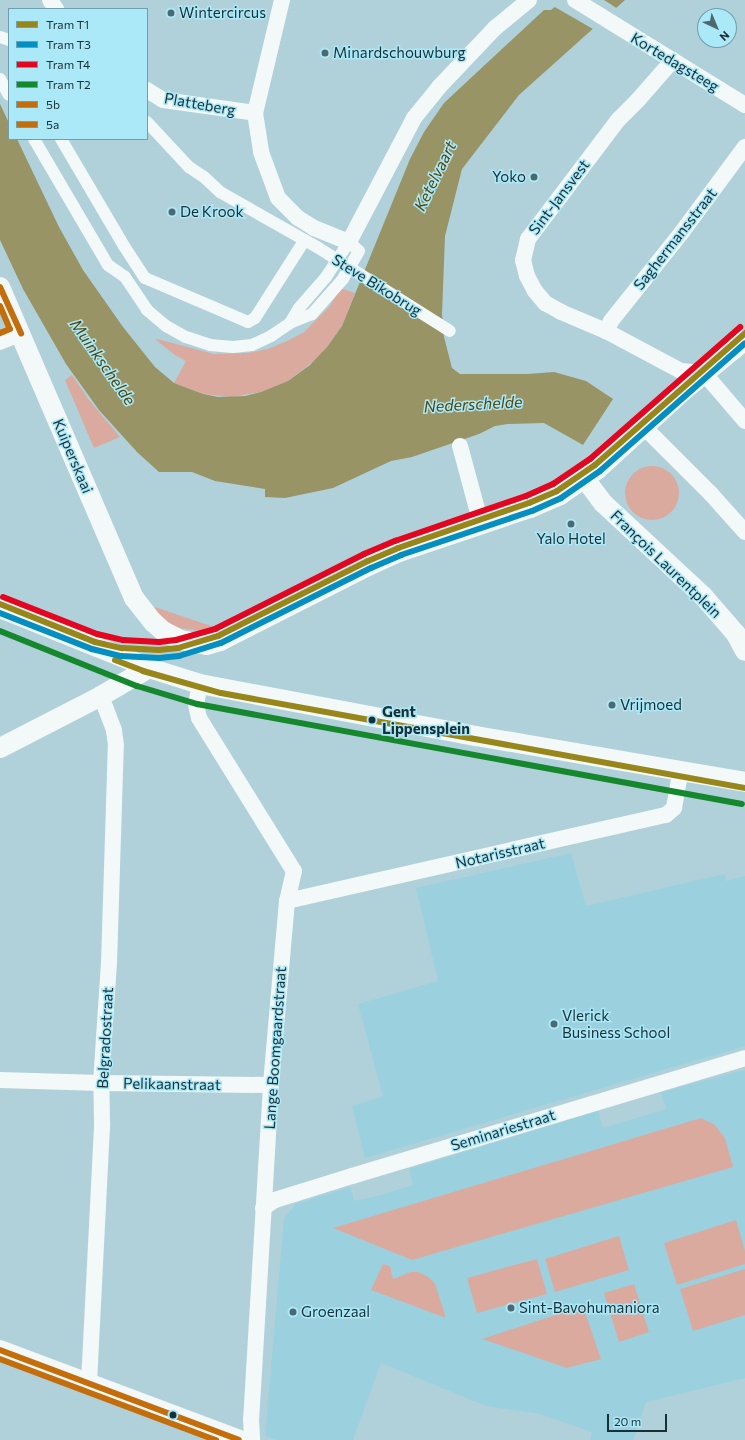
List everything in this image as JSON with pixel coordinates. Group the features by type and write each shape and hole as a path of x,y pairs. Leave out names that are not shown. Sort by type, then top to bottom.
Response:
{"street":[{"path":"282,0 255,113 261,152 278,198 298,218 314,228 349,242"},
{"path":"35,140 108,265 124,277 147,310 166,326 186,337 210,345 233,347 252,345 271,336 290,323 299,308 326,277 349,242 414,118 439,87 496,28 529,0"},
{"name":"Kortedagsteeg","path":"575,0 605,20 745,105"},
{"name":"Sint-Jansvest","path":"672,60 638,100 618,120 528,239 523,260 527,276 535,291 545,302 562,312 606,331 681,371 704,373"},
{"path":"0,79 8,93"},
{"name":"Platteberg","path":"148,91 163,100 255,113"},
{"path":"148,123 188,167 204,177"},
{"path":"62,140 124,246 145,278 248,322 255,318 304,241"},
{"name":"Saghermansstraat","path":"606,331 611,321 682,232 745,147"},
{"path":"196,161 204,177"},
{"name":"Steve Bikobrug","path":"204,177 220,192 317,247 450,331"},
{"name":"Kuiperskaai","path":"0,287 134,598 152,622 163,631 181,640 207,645 220,641 370,565 429,541 481,524"},
{"path":"0,342 21,333"},
{"path":"460,446 481,524 546,502 585,479 704,373 745,340"},
{"path":"704,373 745,421"},
{"path":"644,427 711,494 745,532"},
{"name":"François Laurentplein","path":"585,479 603,503 703,596 736,634 745,651"},
{"path":"0,608 149,668 200,684 476,736 745,782"},
{"path":"0,748 101,696 149,668"},
{"name":"Lange Boomgaardstraat","path":"200,684 196,705 199,718 294,871 286,901 271,1085 251,1419 252,1440"},
{"name":"Belgradostraat","path":"89,1383 102,1122 101,1083 109,963 116,745 114,730 101,696"},
{"name":"Notarisstraat","path":"286,901 666,815 674,808 681,770"},
{"name":"Seminariestraat","path":"263,1208 275,1200 352,1176 745,1058"},
{"name":"Pelikaanstraat","path":"0,1080 271,1085"},
{"path":"0,1350 240,1440"}],"shaded area":[{"path":"340,288 355,293 342,326 320,356 288,381 261,392 231,397 203,394 174,383 186,361 175,355 156,340 157,339 214,354 247,353 268,349 304,332 330,306"},
{"path":"72,375 89,400 120,437 94,448 65,380"},
{"path":"652,466 662,468 671,474 677,483 679,493 677,503 671,512 662,518 652,520 642,518 633,512 627,503 625,493 627,483 633,474 642,468"},
{"path":"155,607 214,627 212,630 202,631 179,628 169,624 153,610"},
{"name":"Vlerick Business School","path":"571,853 586,906 724,874 727,881 745,876 745,1046 365,1158 352,1106 383,1096 358,1004 438,981 416,888"},
{"name":"Sint-Bavohumaniora","path":"745,1070 745,1378 646,1402 633,1440 590,1440 592,1432 540,1414 486,1406 381,1363 353,1440 277,1440 265,1436 284,1219 296,1204 350,1187 354,1201 377,1196 413,1185 409,1169 598,1111 603,1128 666,1109 661,1092"},
{"path":"701,1118 715,1125 725,1138 733,1167 412,1260 333,1228"},
{"path":"736,1220 745,1251 745,1264 677,1285 664,1243"},
{"path":"619,1236 629,1270 555,1292 545,1259"},
{"path":"537,1259 547,1294 477,1313 467,1278"},
{"path":"383,1264 390,1266 393,1279 411,1272 418,1272 427,1276 435,1284 446,1318 371,1290"},
{"path":"745,1269 745,1315 693,1331 680,1289"},
{"path":"634,1284 649,1332 619,1342 604,1293"},
{"path":"583,1306 601,1359 567,1368 482,1339"}],"water":[{"path":"563,0 625,0 519,95 462,169 445,236 442,314 444,337 452,368 460,374 528,374 554,372 586,381 613,399 583,445 544,423 508,424 495,426 479,434 412,457 391,461 333,488 285,498 265,497 265,489 215,481 192,472 159,472 137,452 99,410 66,364 23,289 0,240 0,104 8,121 8,140 17,140 59,227 83,270 123,327 155,367 174,383 203,394 218,397 245,396 261,392 288,381 310,365 327,347 342,326 410,159 424,132 444,103 544,10 551,10"}],"pier":[{"path":"560,0 604,0 618,9 593,29 553,6"}],"tram line":[{"name":"T4","path":"3,597 97,634 123,640 159,642 176,640 215,629 364,554 395,541 526,496 553,484 590,459 740,327"},
{"name":"T1","path":"0,604 95,642 122,648 159,650 178,648 218,636 368,561 398,548 529,503 557,491 595,465 745,333"},
{"name":"T3","path":"0,613 92,649 121,656 159,658 179,656 221,643 371,568 401,555 532,511 561,498 600,471 745,343"},
{"name":"T2","path":"0,631 137,686 197,704 742,804"},
{"name":"T1","path":"115,660 143,671 221,693 745,788"}],"transit line":[{"name":"5b","path":"0,287 21,333"},
{"name":"5a","path":"0,306 10,329 0,333"},
{"name":"5b","path":"0,1350 239,1440"},
{"name":"5a","path":"0,1359 216,1440"}],"place":[{"name":"Wintercircus","path":"171,13"},
{"name":"Minardschouwburg","path":"325,53"},
{"name":"Yoko","path":"534,177"},
{"name":"De Krook","path":"172,212"},
{"name":"Yalo Hotel","path":"571,524"},
{"name":"Vrijmoed","path":"612,705"},
{"name":"Gent Lippensplein","path":"372,720"},
{"name":"Vlerick Business School","path":"554,1024"},
{"name":"Sint-Bavohumaniora","path":"511,1308"},
{"name":"Groenzaal","path":"293,1312"}],"water label":[{"name":"Ketelvaart","path":"435,176"},
{"name":"Muinkschelde","path":"103,362"},
{"name":"Nederschelde","path":"473,404"}]}
